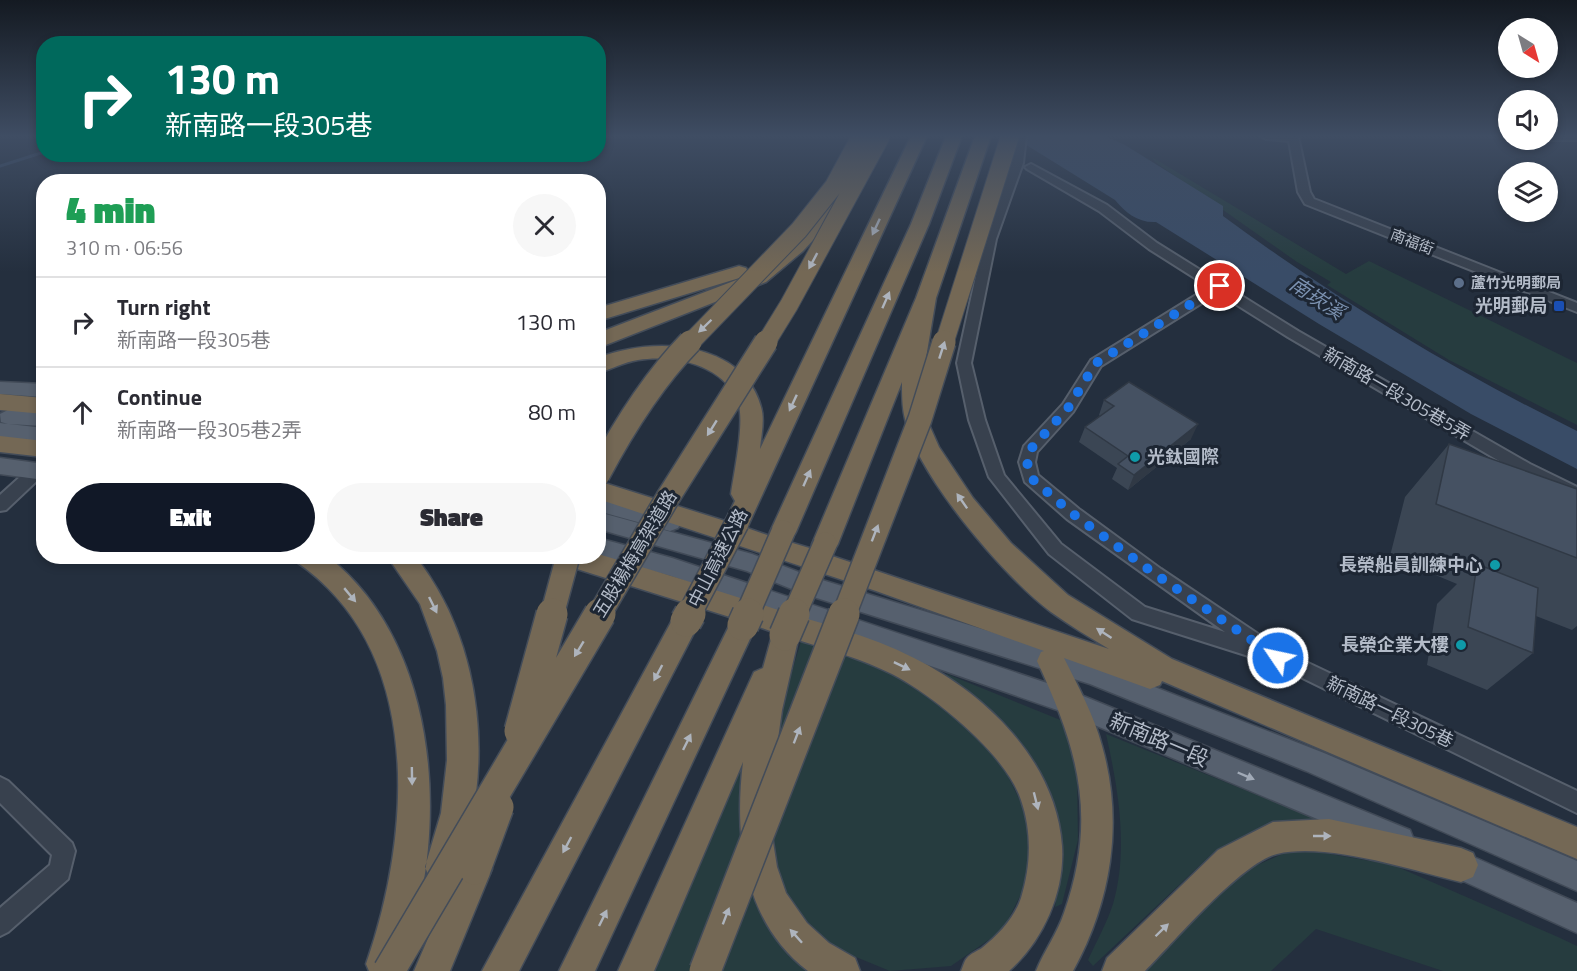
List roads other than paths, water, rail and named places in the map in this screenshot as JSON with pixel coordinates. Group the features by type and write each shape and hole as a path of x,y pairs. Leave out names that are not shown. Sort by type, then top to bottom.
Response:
{"highway":[{"path":"606,460 617,439 672,361 787,242 837,181"},
{"name":"五股楊梅高架道路","path":"388,971 667,499 789,305 856,181"},
{"path":"606,337 759,278 797,247 858,181"},
{"name":"中山高速公路","path":"500,971 737,523 898,181"},
{"path":"577,971 743,625 920,224 936,181"},
{"path":"636,971 825,544 926,298 967,181"},
{"path":"705,971 920,419 1002,181"},
{"path":"606,324 698,292 744,271 835,207"},
{"path":"606,313 744,271"},
{"path":"926,298 913,370 913,397 916,420 928,449 964,505 1002,550 1059,603 1162,668 1577,843"},
{"path":"606,363 637,353 690,354 711,363 734,379 751,408 747,470 737,523"},
{"path":"0,402 36,405"},
{"path":"0,444 36,448"},
{"path":"606,493 881,582 1128,667 1415,782 1444,787"},
{"path":"316,564 349,593 378,633 395,670 410,731 413,776 407,867 400,910 382,971"},
{"path":"406,564 432,602 447,637 459,683 463,750 457,815 436,890 406,971"},
{"path":"432,971 475,869 504,790 565,564"},
{"path":"595,564 661,583 904,666 941,689 991,732 1017,763 1035,793 1047,850 1040,897 1028,927 998,959 979,971"},
{"path":"785,635 763,739 755,790 754,830 761,872 773,903 788,927 808,950 842,971"},
{"path":"1051,661 1071,703 1092,767 1096,790 1098,839 1087,899 1077,928 1054,971"},
{"path":"1120,971 1230,862 1273,838 1329,835 1461,865"}],"main road":[{"path":"0,388 36,390"},
{"path":"0,416 36,418"},
{"path":"0,430 36,434"},
{"path":"0,465 36,471"},
{"path":"606,506 756,556 1027,638 1158,687 1412,788 1577,858"},
{"path":"606,522 756,556"},
{"name":"新南路一段","path":"606,549 672,567 1071,703 1461,865 1577,918"},
{"name":"新南路一段","path":"756,556 804,584 1093,674 1315,762 1577,876"}],"street":[{"path":"1010,181 990,239 964,363 977,420 997,477 1055,549 1139,613 1278,658"},
{"name":"新南路一段305巷5弄","path":"1056,181 1103,208 1153,246 1220,286 1302,340 1524,468 1577,494"},
{"name":"南福街","path":"1302,181 1309,201 1323,208 1577,308"},
{"name":"新南路一段305巷","path":"1220,286 1096,363 1068,408 1030,450 1027,462 1031,478 1073,514 1155,574 1278,658 1577,802"},
{"path":"0,505 36,475"},
{"path":"0,788 64,851 60,871 0,924"}],"water":[{"name":"南崁溪","path":"1085,181 1183,181 1223,206 1223,216 1351,304 1440,358 1577,431 1577,469 1471,414 1319,324 1156,222 1144,221 1133,216 1115,200"}],"place":[{"name":"蘆竹光明郵局","path":"1459,283"},
{"name":"光明郵局","path":"1559,306"},
{"name":"光鈦國際","path":"1135,457"},
{"name":"長榮船員訓練中心","path":"1495,565"},
{"name":"長榮企業大樓","path":"1461,645"}]}
